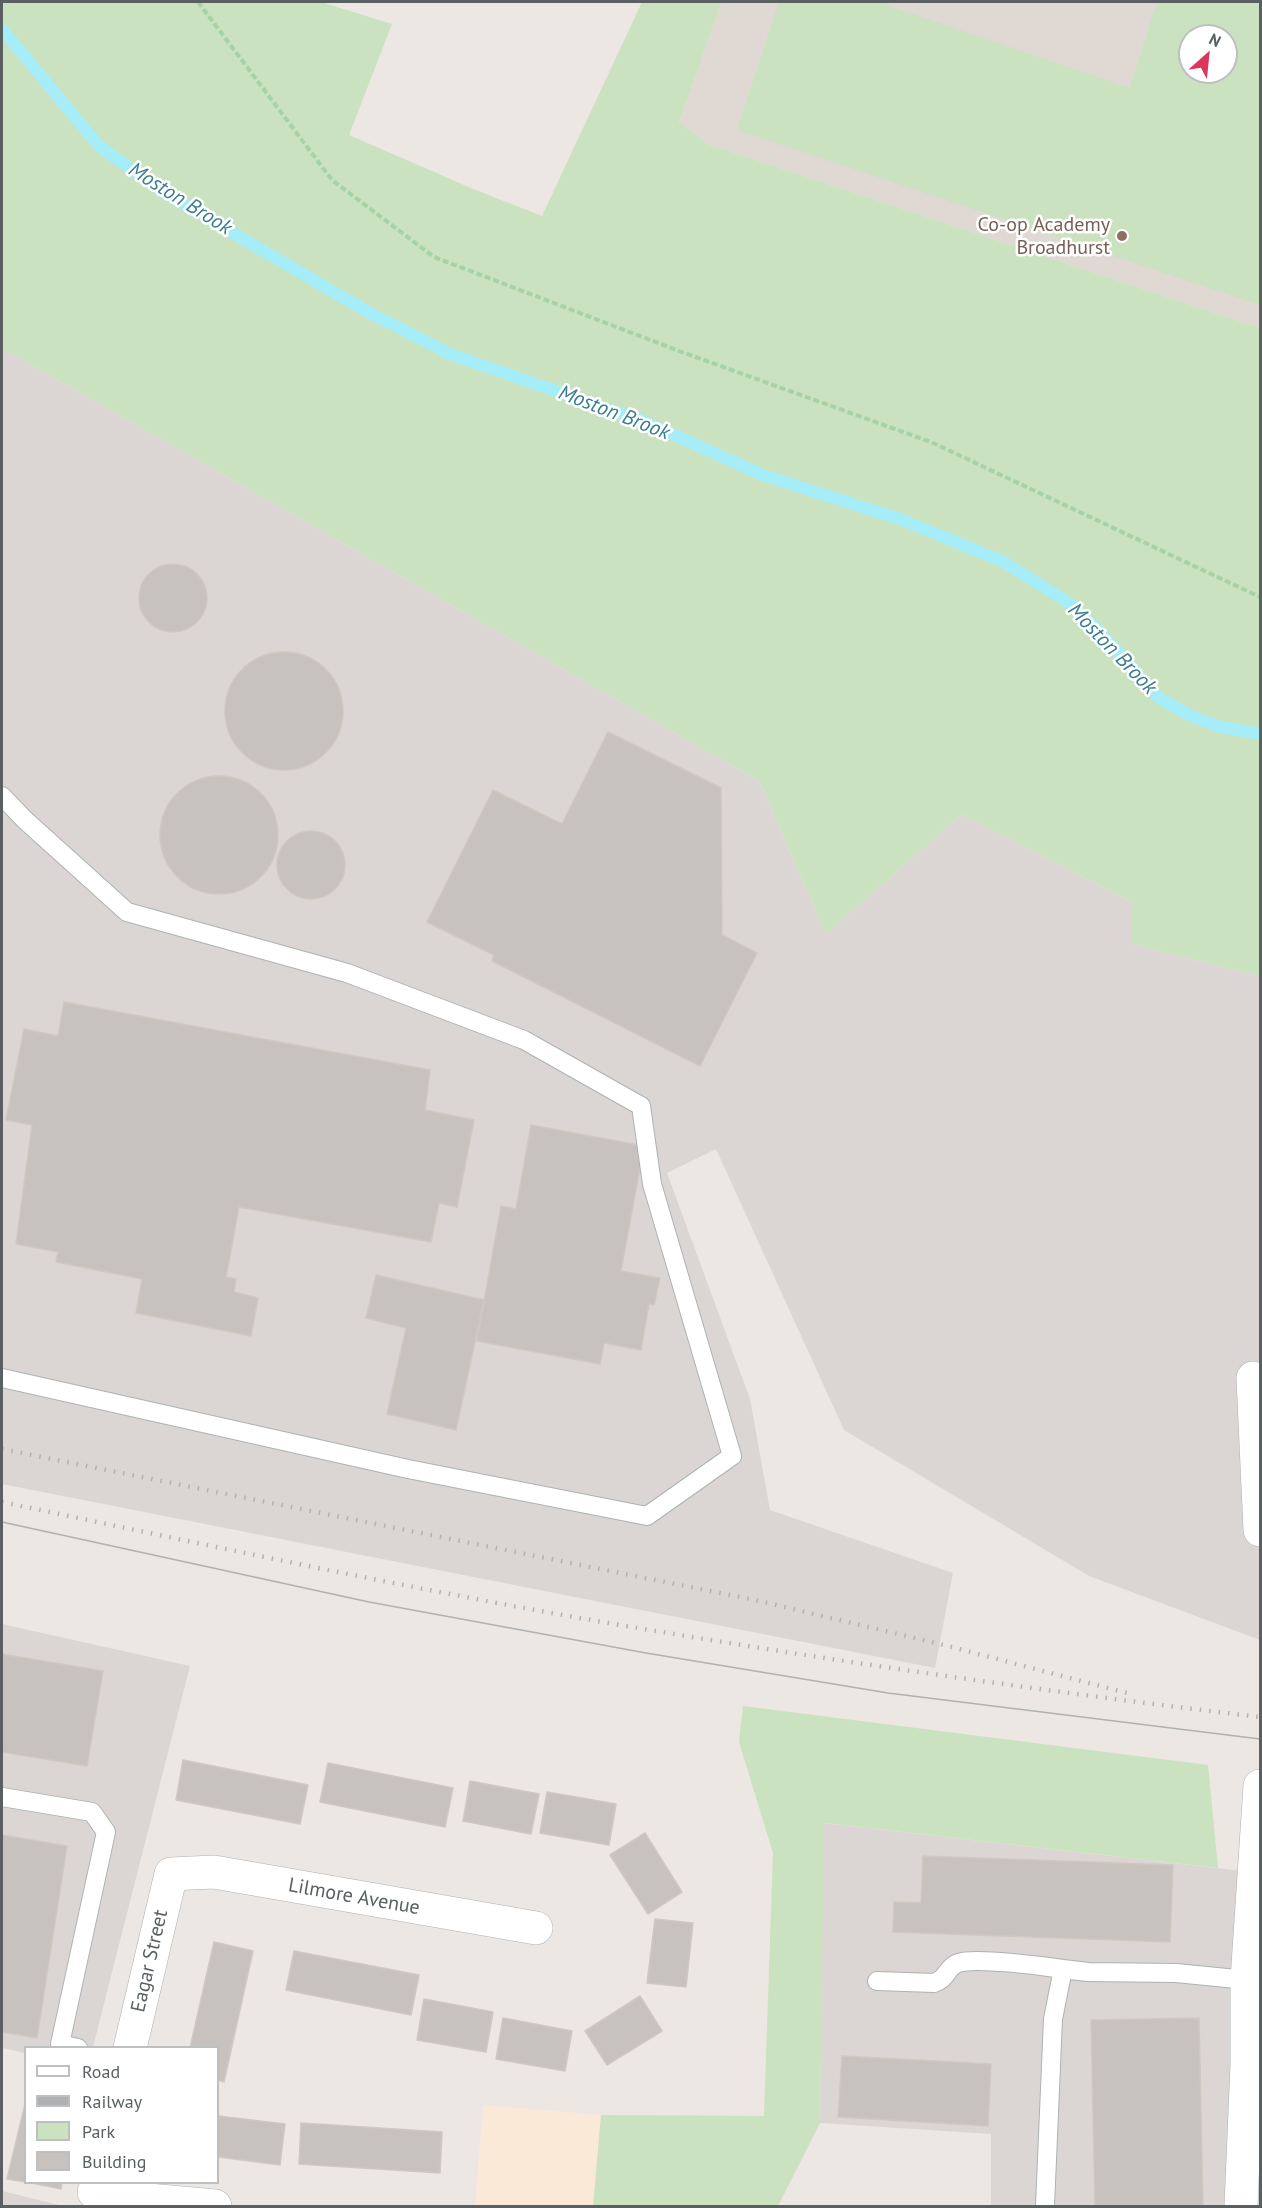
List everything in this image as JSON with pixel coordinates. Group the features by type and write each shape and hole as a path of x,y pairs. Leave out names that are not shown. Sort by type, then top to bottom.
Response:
{"street":[{"path":"1253,1378 1260,1530"},
{"path":"1241,2206 1254,2065 1247,1980 1260,1786"},
{"name":"Lilmore Avenue","path":"171,1874 214,1872 536,1928"},
{"name":"Eagar Street","path":"130,2046 171,1874"},
{"path":"94,2194 215,2206"}],"lane":[{"path":"2,796 25,820 127,912 346,973 524,1040 640,1106 652,1184 732,1456 647,1516 408,1469 2,1378"},
{"path":"2,1797 92,1812 106,1832 60,2044 69,2046"},
{"path":"877,1981 934,1983 942,1981 952,1966 961,1961 1018,1963 1088,1971 1176,1973 1247,1980"},
{"path":"1045,2206 1053,2019 1063,1969"}],"path":[{"path":"198,2 332,180 434,257 679,351 931,442 1260,597"}],"shaded area":[{"name":"Co-op Academy Broadhurst","path":"722,2 1260,2 1260,328 708,144 679,122"},
{"path":"2,348 759,781 826,934 962,814 1131,902 1131,944 1260,976 1260,1640 1089,1576 844,1430 716,1149 667,1173 750,1399 770,1510 953,1573 935,1668 2,1484"},
{"path":"2,1624 190,1666 93,2046 24,2046 24,2053 2,2048"},
{"path":"823,1823 1260,1873 1260,2206 991,2206 991,2134 820,2123"},
{"path":"483,2105 601,2115 594,2206 475,2206"},
{"path":"2,2191 63,2206 2,2206"}],"green space":[{"path":"2,2 321,2 392,24 349,135 542,216 642,2 722,2 679,122 708,144 1260,328 1260,976 1131,944 1131,902 962,814 826,934 759,781 2,348"},
{"name":"Co-op Academy Broadhurst","path":"779,2 878,2 1130,88 1157,2 1260,2 1260,305 737,130"},
{"path":"743,1706 1208,1765 1218,1868 824,1823 820,2123 778,2206 593,2206 601,2115 764,2116 773,1853 739,1742"}],"building":[{"path":"173,564 186,567 197,574 204,585 207,598 204,611 197,622 186,629 173,632 160,629 149,622 142,611 139,598 142,585 149,574 160,567"},
{"path":"284,652 307,657 326,669 338,688 343,711 338,734 326,753 307,765 284,770 261,765 242,753 230,734 225,711 230,688 242,669 261,657"},
{"path":"608,732 721,788 722,935 757,953 700,1066 492,961 494,955 427,922 493,790 562,824"},
{"path":"219,776 242,781 261,793 273,812 278,835 273,858 261,877 242,889 219,894 196,889 177,877 165,858 160,835 165,812 177,793 196,781"},
{"path":"311,831 324,834 335,841 342,852 345,865 342,878 335,889 324,896 311,899 298,896 287,889 280,878 277,865 280,852 287,841 298,834"},
{"path":"64,1002 430,1070 425,1110 474,1120 457,1207 439,1203 431,1242 239,1207 226,1277 236,1279 234,1292 258,1298 251,1336 136,1313 142,1279 56,1262 58,1252 16,1244 32,1125 6,1120 24,1029 58,1036"},
{"path":"531,1125 644,1146 621,1271 660,1278 654,1305 649,1304 641,1350 604,1343 600,1364 477,1341 501,1206 516,1209"},
{"path":"376,1275 484,1300 456,1430 387,1414 406,1328 366,1318"},
{"path":"2,1654 103,1671 87,1766 2,1752"},
{"path":"183,1760 308,1785 300,1824 176,1800"},
{"path":"328,1763 453,1788 445,1827 320,1802"},
{"path":"470,1781 539,1794 531,1834 463,1821"},
{"path":"547,1792 616,1804 609,1845 540,1833"},
{"path":"645,1833 682,1892 648,1914 610,1855"},
{"path":"2,1835 67,1846 37,2038 2,2032"},
{"path":"923,1856 1173,1865 1170,1942 893,1932 894,1902 921,1903"},
{"path":"655,1919 693,1923 686,1987 647,1983"},
{"path":"214,1942 253,1951 224,2082 219,2080 219,2046 190,2046"},
{"path":"294,1951 419,1975 411,2015 286,1990"},
{"path":"640,1996 662,2031 607,2065 585,2031"},
{"path":"424,1999 493,2012 486,2052 417,2040"},
{"path":"503,2018 572,2031 565,2071 496,2059"},
{"path":"1199,2018 1203,2206 1095,2206 1091,2020"},
{"path":"842,2056 991,2064 988,2126 838,2117"},
{"path":"24,2108 24,2182 7,2179"},
{"path":"219,2116 285,2124 280,2165 219,2157"},
{"path":"301,2123 442,2132 440,2173 299,2164"},
{"path":"37,2184 62,2184 61,2189"}],"waterway":[{"name":"Moston Brook","path":"2,29 99,146 168,195 368,312 450,354 645,422 763,475 900,519 1002,561 1069,603 1101,633 1159,698 1187,714 1217,726 1260,734"}],"tram line":[{"path":"2,1522 369,1602 646,1653 888,1693 1260,1739"}],"railway":[{"path":"2,1449 755,1600 940,1644 1127,1693"},
{"path":"2,1502 406,1586 650,1630 955,1677 1260,1717"}],"place":[{"name":"Co-op Academy Broadhurst","path":"1122,236"}]}
